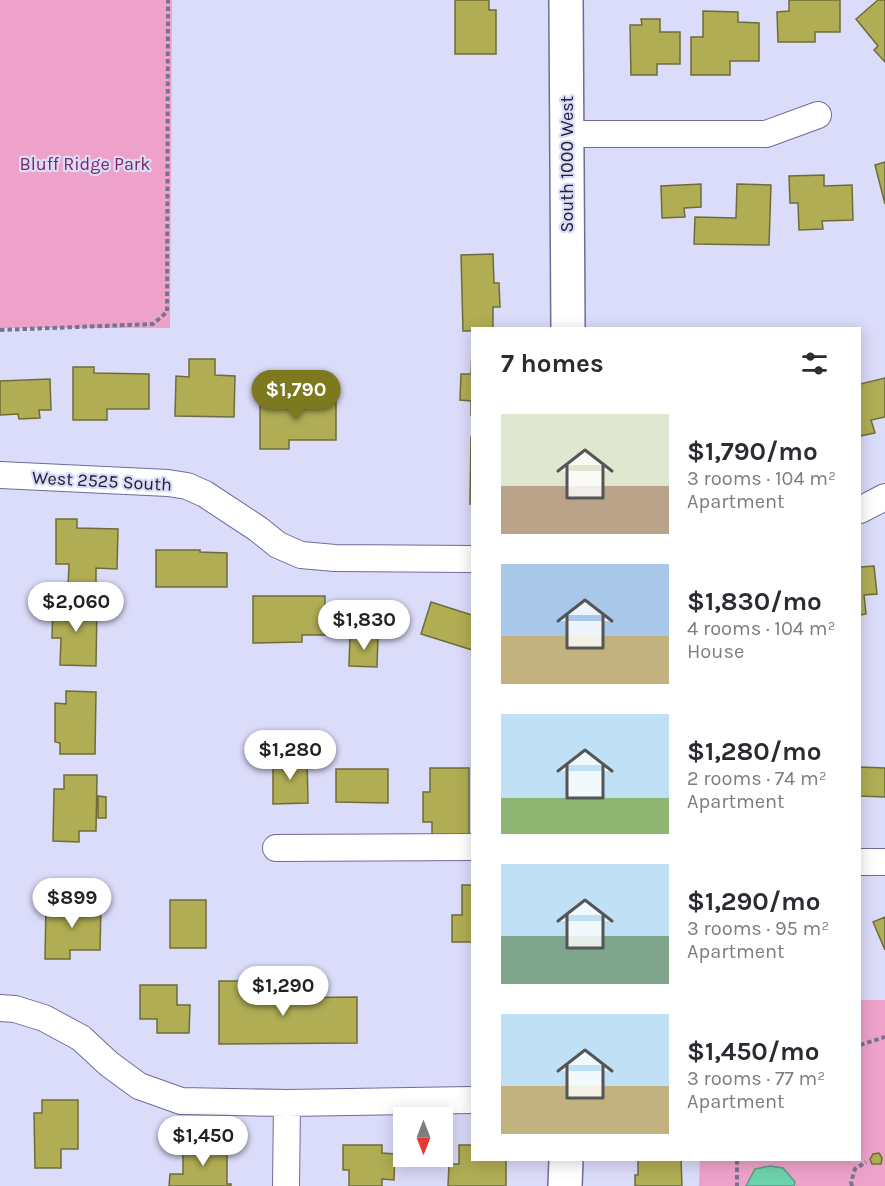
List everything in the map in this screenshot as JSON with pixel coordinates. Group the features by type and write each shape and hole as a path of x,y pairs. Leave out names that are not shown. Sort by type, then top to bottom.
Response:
{"main road":[{"name":"South 1000 West","path":"566,0 568,327"},
{"path":"565,1186 566,1161"}],"street":[{"path":"567,134 766,134 818,115"},
{"name":"West 2525 South","path":"0,475 168,483 187,486 222,504 278,545 301,555 335,558 471,559"},
{"path":"861,509 885,497"},
{"path":"276,849 471,847"},
{"path":"861,862 885,862"},
{"path":"0,1008 44,1017 81,1038 109,1064 139,1086 181,1101 287,1103 471,1100"},
{"path":"286,1186 287,1103"}],"path":[{"path":"0,330 153,324 167,312 168,0"},
{"path":"861,1045 885,1037"},
{"path":"737,1161 737,1186"},
{"path":"852,1186 855,1169 866,1162"}],"green space":[{"name":"Bluff Ridge Park","path":"0,0 172,0 170,328 0,328"},
{"path":"861,1000 885,1000 885,1186 699,1186 700,1161 861,1161"}],"shaded area":[{"path":"770,1166 783,1168 795,1182 794,1186 746,1186 755,1169"}],"building":[{"path":"455,0 489,0 489,10 496,10 496,54 455,54"},
{"path":"789,0 840,0 840,32 815,32 815,42 778,42 777,12 789,11"},
{"path":"878,0 885,0 885,62 874,50 878,46 856,19"},
{"path":"703,11 738,12 738,22 759,23 759,61 730,61 730,75 691,75 691,37 703,37"},
{"path":"641,19 660,19 660,32 680,32 680,64 657,64 657,75 631,75 630,25 642,25"},
{"path":"885,162 885,204 875,165"},
{"path":"824,175 824,186 852,185 853,220 822,221 823,229 799,230 798,203 790,203 789,176"},
{"path":"701,184 701,207 684,208 685,217 662,218 661,186"},
{"path":"737,184 771,185 769,245 694,244 695,217 736,218"},
{"path":"493,254 494,283 499,283 500,307 493,307 493,327 471,327 471,331 463,331 461,255"},
{"path":"189,359 215,359 215,375 235,376 234,417 175,416 176,376 189,377"},
{"path":"73,367 94,367 94,373 149,374 149,409 107,409 107,420 73,420"},
{"path":"461,374 471,374 471,401 460,400"},
{"path":"885,378 885,417 871,420 875,433 861,436 861,384"},
{"path":"50,379 51,410 39,410 40,418 19,419 18,414 0,415 0,381"},
{"path":"260,399 336,399 336,440 289,440 289,449 260,449"},
{"path":"471,437 471,504 470,504"},
{"path":"56,519 77,519 77,528 118,529 117,569 96,568 96,587 68,587 69,564 56,564"},
{"path":"156,550 200,550 200,552 227,553 227,587 156,587"},
{"path":"874,566 877,594 864,595 866,614 861,615 861,567"},
{"path":"253,596 325,596 325,635 302,635 302,642 253,643"},
{"path":"431,602 471,615 471,650 421,634"},
{"path":"53,604 97,605 96,666 60,665 61,638 52,638"},
{"path":"350,635 378,636 377,667 349,666"},
{"path":"66,691 96,692 95,754 60,754 60,743 55,742 55,703 66,704"},
{"path":"273,758 307,758 308,803 273,804"},
{"path":"861,767 885,768 885,797 861,796"},
{"path":"430,768 469,768 469,845 432,835 432,822 423,822 423,792 430,792"},
{"path":"336,769 388,769 388,803 336,802"},
{"path":"64,775 97,775 96,831 79,831 79,842 53,841 54,789 64,789"},
{"path":"98,796 106,797 106,818 98,818"},
{"path":"462,885 471,885 471,942 452,942 452,915 462,915"},
{"path":"170,900 206,900 206,948 170,948"},
{"path":"46,904 101,904 100,950 70,950 70,959 45,959"},
{"path":"885,917 885,950 873,922"},
{"path":"219,981 275,981 275,998 357,997 357,1043 219,1044"},
{"path":"140,985 177,985 177,1005 190,1005 189,1033 157,1033 157,1019 140,1019"},
{"path":"42,1100 78,1100 78,1149 61,1149 61,1168 35,1168 34,1113 42,1113"},
{"path":"183,1145 227,1145 227,1184 231,1186 169,1186 170,1174 183,1174"},
{"path":"343,1145 382,1145 382,1153 393,1154 394,1180 382,1179 382,1186 349,1186 349,1170 343,1170"},
{"path":"459,1145 471,1145 471,1161 506,1161 506,1186 448,1186 449,1167 453,1167 453,1164 459,1164"},
{"path":"879,1153 882,1158 881,1164 872,1164 870,1159 873,1154"},
{"path":"638,1161 681,1161 682,1186 635,1186 635,1175 638,1175"}]}
